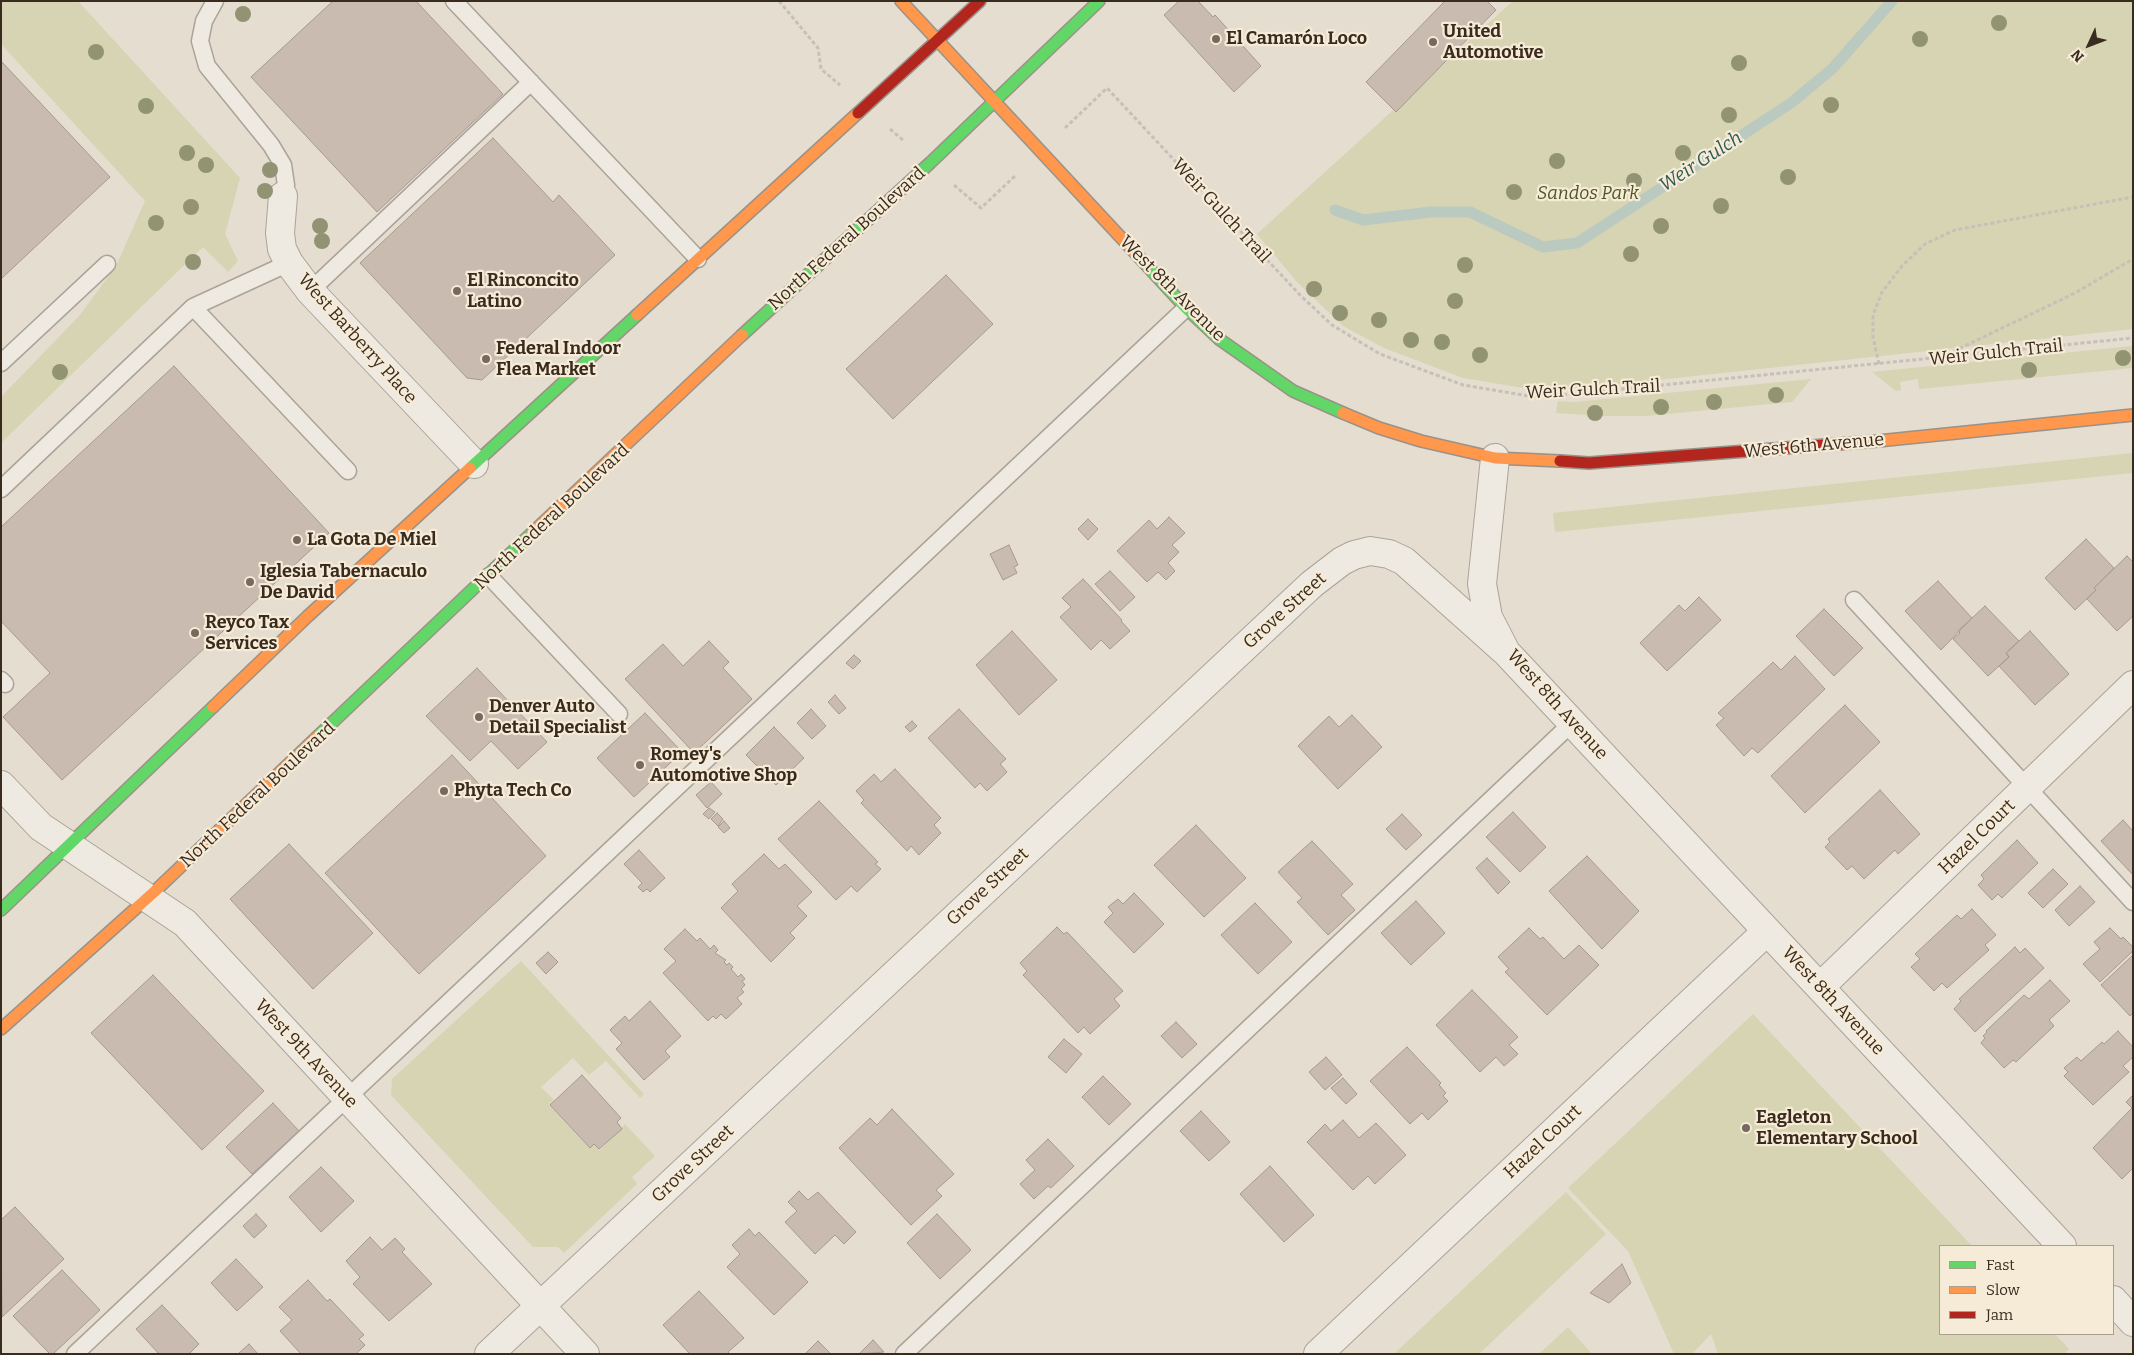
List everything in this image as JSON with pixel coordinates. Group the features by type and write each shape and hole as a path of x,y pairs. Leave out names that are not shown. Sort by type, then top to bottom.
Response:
{"main road":[{"name":"West 8th Avenue","path":"901,1 1186,308 1219,339 1293,392 1379,428 1421,441 1495,458"},
{"path":"1,910 308,616 980,1"},
{"name":"North Federal Boulevard","path":"1,1029 148,898 733,343 930,164 993,101 1099,1"},
{"name":"West 6th Avenue","path":"1495,458 1589,463 1664,459 1849,444 2133,415"}],"street":[{"name":"West Barberry Place","path":"283,196 280,233 282,249 289,263 310,291 474,464"},
{"name":"West 8th Avenue","path":"1495,458 1482,584 1488,617 1506,652 2061,1245"},
{"name":"Grove Street","path":"489,1354 1312,584 1354,555 1370,551 1389,554 1404,561 1506,652"},
{"name":"Hazel Court","path":"1820,987 2133,685"},
{"name":"West 9th Avenue","path":"1,785 41,827 185,923 585,1354"},
{"name":"Hazel Court","path":"1318,1354 1767,931"},
{"path":"2114,1301 2133,1322"}],"lane":[{"path":"215,1 204,21 200,41 206,66 271,145 283,165 286,185 283,196"},
{"path":"454,1 698,259"},
{"path":"310,291 531,82"},
{"path":"1,488 193,307 289,263"},
{"path":"1,363 108,264"},
{"path":"193,307 348,472"},
{"path":"76,1354 1186,308"},
{"path":"489,576 619,714"},
{"path":"1854,600 2133,902"},
{"path":"904,1354 1572,723"}],"path":[{"path":"779,1 818,48 821,69"},
{"name":"Weir Gulch Trail","path":"1107,88 1300,294 1332,325 1380,354 1463,385 1529,396 1552,396 1940,359 2133,338"},
{"path":"963,192 981,208"},
{"path":"1879,364 1873,337 1873,315 1882,292 1902,266 1925,244 1955,230 2133,197"},
{"path":"1940,359 2075,293 2133,259"}],"green space":[{"path":"1,1 78,1 240,178 225,234 238,261 228,272 203,247 1,443 1,397 80,315 116,266 145,201 1,44"},
{"name":"Sandos Park","path":"1513,1 2133,1 2133,329 1592,387 1530,389 1463,378 1384,348 1343,326 1297,282 1257,234"},
{"path":"2133,346 2133,368 1919,389 1918,379 1900,382 1901,390 1896,391 1872,372"},
{"path":"1811,379 1792,402 1646,416 1556,413 1558,401 1574,402"},
{"path":"2133,453 2133,473 1555,532 1553,513"},
{"path":"521,961 644,1094 640,1098 606,1061 589,1075 573,1058 541,1087 554,1100 549,1105 589,1148 594,1145 600,1150 625,1124 655,1156 632,1177 637,1184 564,1253 558,1247 533,1247 391,1095 392,1079"},
{"name":"Eagleton Elementary School","path":"1753,1014 1971,1245 1939,1245 1939,1335 2056,1335 2069,1349 2064,1354 1718,1354 1711,1334 1692,1354 1674,1354 1628,1251 1568,1188"},
{"path":"1566,1192 1606,1234 1479,1354 1394,1354"},
{"path":"1568,1327 1592,1354 1539,1354"}],"building":[{"path":"333,1 416,1 503,94 377,212 251,77"},
{"path":"1179,1 1198,1 1213,17 1215,15 1261,66 1234,92 1164,15"},
{"path":"1445,1 1487,1 1496,10 1396,112 1366,82"},
{"path":"1,61 110,177 1,279"},
{"path":"493,138 553,202 559,195 615,255 482,380 467,378 360,263"},
{"path":"946,275 993,324 893,419 846,369"},
{"path":"174,366 329,533 62,780 3,717 50,673 1,621 1,527"},
{"path":"1169,517 1185,533 1172,545 1179,552 1168,563 1175,571 1166,580 1158,572 1147,582 1117,551 1149,520 1157,529"},
{"path":"1088,519 1098,529 1088,540 1078,529"},
{"path":"2086,539 2114,568 2094,588 2096,590 2075,610 2045,578"},
{"path":"1009,545 1018,565 1014,567 1017,573 1003,580 990,554"},
{"path":"2127,556 2133,562 2133,616 2117,631 2087,599 2096,590 2094,588"},
{"path":"1110,571 1135,597 1120,611 1095,584"},
{"path":"1083,579 1130,631 1110,649 1101,640 1091,650 1060,617 1071,607 1062,598"},
{"path":"1938,581 1972,618 1941,650 1905,611"},
{"path":"1699,597 1721,620 1667,671 1640,643 1679,605 1685,611"},
{"path":"1985,606 2019,641 2006,653 2009,657 1988,676 1953,639 1960,633 1958,631"},
{"path":"1824,609 1863,648 1834,676 1796,636"},
{"path":"1012,631 1057,680 1019,715 976,665"},
{"path":"2030,631 2069,674 2035,705 1999,666 2009,657 2006,653"},
{"path":"709,641 729,662 723,668 752,699 694,753 625,679 663,644 683,666"},
{"path":"854,655 861,661 853,669 846,663"},
{"path":"1795,656 1825,689 1758,753 1752,748 1744,756 1716,725 1724,718 1718,713 1773,662 1781,670"},
{"path":"477,668 547,742 518,769 491,741 470,761 426,716"},
{"path":"835,695 846,708 839,714 828,702"},
{"path":"1845,705 1880,742 1805,813 1771,776"},
{"path":"811,709 826,726 812,739 797,723"},
{"path":"959,709 1006,759 1000,764 1007,772 987,791 980,783 975,788 928,738"},
{"path":"645,713 682,752 634,797 597,758"},
{"path":"1352,715 1382,747 1338,789 1298,746 1329,716 1339,727"},
{"path":"912,721 917,726 910,732 905,727"},
{"path":"774,727 804,758 776,785 746,755"},
{"path":"452,755 546,856 419,974 325,873"},
{"path":"895,769 941,818 934,825 941,833 919,855 911,846 907,851 861,803 864,800 856,791 874,774 881,782"},
{"path":"711,782 722,794 707,808 696,795"},
{"path":"1880,790 1920,834 1898,854 1895,850 1864,879 1852,866 1847,870 1825,847 1830,842 1828,839"},
{"path":"819,801 878,862 875,864 881,869 857,892 851,886 836,900 778,839"},
{"path":"709,808 715,812 709,819 703,814"},
{"path":"1513,812 1546,847 1520,872 1486,837"},
{"path":"717,813 723,819 718,826 711,819"},
{"path":"1402,814 1422,835 1406,850 1386,829"},
{"path":"2123,820 2133,831 2133,875 2101,841"},
{"path":"724,821 730,828 724,833 718,827"},
{"path":"1196,825 1246,878 1204,917 1154,865"},
{"path":"2017,840 2038,863 2002,898 1998,894 1992,900 1978,885 1984,879 1981,875"},
{"path":"1312,841 1353,884 1341,895 1355,910 1328,935 1297,902 1302,898 1278,872"},
{"path":"289,844 373,933 313,989 230,899"},
{"path":"639,850 665,878 650,892 647,889 643,892 638,887 642,883 624,864"},
{"path":"764,854 779,869 785,864 812,892 797,906 807,916 790,933 795,938 771,962 721,908 738,891 732,884"},
{"path":"1587,856 1639,911 1602,949 1549,891"},
{"path":"1487,858 1510,882 1498,894 1476,868"},
{"path":"2053,869 2068,884 2043,908 2028,893"},
{"path":"2080,886 2095,902 2069,926 2055,910"},
{"path":"1134,893 1164,924 1134,953 1104,922 1113,913 1108,907 1118,899 1123,904"},
{"path":"1416,901 1445,933 1411,965 1381,933"},
{"path":"1255,903 1292,942 1258,974 1221,935"},
{"path":"1972,909 1996,935 1985,945 1989,950 1947,988 1942,983 1934,991 1911,967 1920,959 1915,954 1957,915 1961,919"},
{"path":"1057,927 1064,934 1067,932 1123,991 1114,999 1120,1006 1090,1034 1084,1027 1078,1033 1023,975 1027,971 1020,963"},
{"path":"1529,928 1540,939 1543,937 1564,959 1579,945 1599,965 1547,1015 1505,972 1509,969 1498,957"},
{"path":"2110,928 2133,947 2133,951 2100,982 2083,964 2100,949 2094,942"},
{"path":"685,929 697,941 700,938 710,949 714,945 718,950 715,953 726,960 724,962 727,965 729,963 733,967 731,969 738,977 741,974 745,979 742,981 745,985 741,989 744,992 737,998 742,1004 726,1019 721,1014 716,1019 713,1016 708,1021 663,973 676,961 664,949"},
{"path":"2015,947 2020,953 2025,948 2044,968 1975,1032 1954,1009 1961,1001 1959,999"},
{"path":"548,952 558,962 546,974 536,963"},
{"path":"2133,955 2133,1013 2130,1016 2101,985"},
{"path":"153,975 264,1091 202,1150 91,1033"},
{"path":"2050,980 2070,1001 2049,1020 2054,1026 2016,1062 2013,1060 2004,1068 1981,1043 1985,1038 1983,1036 2024,995 2029,999"},
{"path":"1472,990 1518,1037 1509,1045 1518,1054 1504,1066 1496,1057 1480,1072 1436,1025"},
{"path":"650,1001 681,1036 665,1051 670,1057 644,1080 616,1049 622,1043 610,1030 625,1016 629,1021"},
{"path":"1176,1022 1197,1044 1182,1058 1161,1036"},
{"path":"2118,1031 2133,1047 2133,1057 2123,1066 2129,1072 2093,1105 2064,1076 2068,1072 2064,1068 2077,1057 2081,1061 2102,1042 2104,1044"},
{"path":"1064,1039 1082,1054 1066,1073 1048,1057"},
{"path":"1407,1047 1441,1083 1439,1085 1446,1093 1443,1096 1448,1101 1428,1120 1422,1113 1410,1124 1370,1081"},
{"path":"1326,1057 1342,1075 1325,1090 1309,1072"},
{"path":"582,1075 621,1118 617,1122 622,1129 599,1149 594,1144 590,1148 550,1105"},
{"path":"1103,1076 1131,1104 1109,1125 1082,1097"},
{"path":"1343,1078 1357,1094 1346,1104 1331,1088"},
{"path":"2133,1095 2133,1168 2122,1179 2093,1148 2132,1108 2126,1102"},
{"path":"273,1103 299,1131 252,1174 226,1147"},
{"path":"892,1109 954,1174 936,1190 942,1196 911,1225 839,1148 870,1118 877,1125"},
{"path":"1201,1111 1230,1142 1209,1161 1180,1131"},
{"path":"1343,1120 1359,1138 1376,1123 1406,1155 1375,1184 1368,1176 1353,1190 1307,1142 1325,1124 1331,1131"},
{"path":"1048,1139 1074,1166 1051,1188 1048,1186 1034,1199 1020,1184 1035,1170 1026,1160"},
{"path":"1270,1166 1314,1215 1284,1242 1240,1194"},
{"path":"321,1167 354,1201 321,1232 289,1197"},
{"path":"799,1191 808,1200 818,1192 856,1232 844,1244 835,1235 815,1254 785,1222 797,1211 788,1202"},
{"path":"15,1207 64,1259 2,1317 1,1220"},
{"path":"256,1214 267,1226 254,1238 243,1226"},
{"path":"937,1214 971,1250 940,1279 907,1243"},
{"path":"749,1229 755,1236 759,1232 808,1282 774,1315 727,1267 740,1254 732,1245"},
{"path":"370,1237 382,1250 395,1238 405,1249 402,1252 432,1284 389,1321 353,1284 360,1277 346,1261"},
{"path":"236,1259 263,1287 237,1311 211,1283"},
{"path":"1622,1264 1631,1283 1609,1303 1590,1293"},
{"path":"62,1270 100,1310 53,1354 50,1354 13,1316"},
{"path":"308,1280 327,1301 330,1299 364,1335 359,1339 365,1345 356,1354 301,1354 280,1331 292,1320 279,1307"},
{"path":"699,1291 744,1338 728,1352 730,1354 690,1354 663,1325"},
{"path":"162,1305 199,1344 189,1354 159,1354 136,1329"},
{"path":"873,1340 884,1352 861,1354 860,1353"},
{"path":"818,1341 831,1354 805,1354"},
{"path":"249,1344 258,1354 238,1354"}],"waterway":[{"name":"Weir Gulch","path":"1335,210 1363,220 1431,212 1470,212 1543,247 1577,243 1791,103 1833,68 1892,1"}],"traffic: fast":[{"path":"742,335 930,163 1099,1"},
{"path":"1139,257 1186,308 1219,339 1293,391 1343,413"},
{"path":"470,468 637,315"},
{"path":"317,737 532,533"},
{"path":"1,910 213,707"}],"traffic: slow":[{"path":"901,1 1139,257"},
{"path":"637,315 858,113"},
{"path":"532,533 742,335"},
{"path":"1343,413 1379,428 1421,441 1495,458 1560,461"},
{"path":"1878,441 2133,415"},
{"path":"213,707 308,616 470,468"},
{"path":"1,1029 153,893 317,737"}],"traffic: jam":[{"path":"858,113 980,1"},
{"path":"1560,461 1589,463 1878,441"}],"place":[{"name":"El Camarón Loco","path":"1216,39"},
{"name":"United Automotive","path":"1433,42"},
{"name":"El Rinconcito Latino","path":"457,291"},
{"name":"Federal Indoor Flea Market","path":"486,359"},
{"name":"La Gota De Miel","path":"297,540"},
{"name":"Iglesia Tabernaculo De David","path":"250,582"},
{"name":"Reyco Tax Services","path":"195,633"},
{"name":"Denver Auto Detail Specialist","path":"479,717"},
{"name":"Romey's Automotive Shop","path":"640,765"},
{"name":"Phyta Tech Co","path":"444,791"},
{"name":"Eagleton Elementary School","path":"1746,1128"}]}
